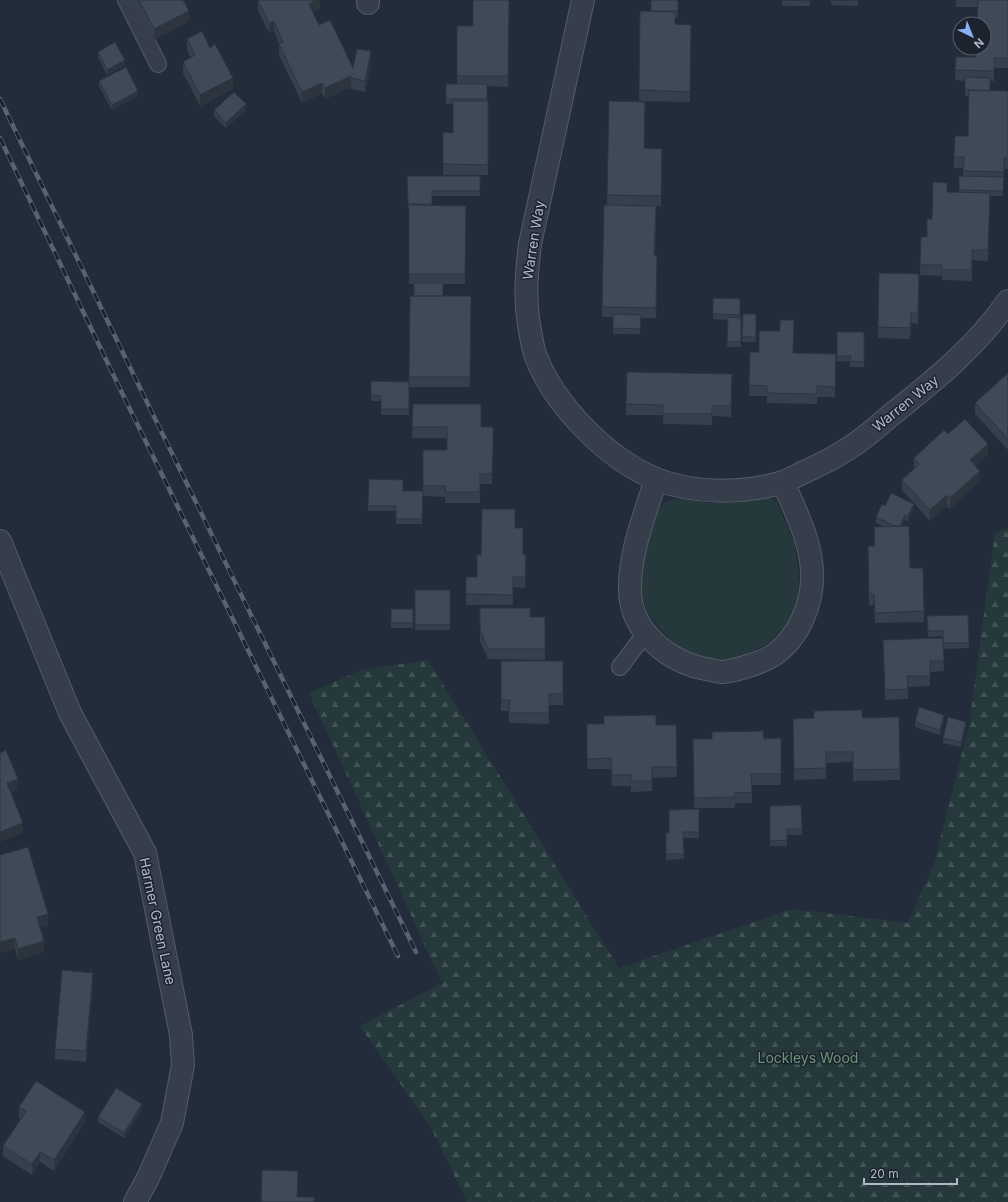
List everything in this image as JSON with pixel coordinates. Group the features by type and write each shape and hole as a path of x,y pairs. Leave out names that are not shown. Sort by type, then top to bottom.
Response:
{"street":[{"name":"Warren Way","path":"583,0 530,244 525,285 527,319 535,354 551,385 569,411 591,435 623,462 656,479 689,488 720,490 749,489 783,482 819,466 850,448 907,403 961,356 997,316 1008,301"},
{"path":"656,479 633,554 630,591 635,614 645,634 668,654 695,667 723,672 748,666 775,654 796,632 809,604 812,574 806,538 783,482"},
{"name":"Harmer Green Lane","path":"0,541 70,713 145,853 181,1035 183,1065 172,1123 148,1178 135,1202"}],"lane":[{"path":"126,0 158,64"},
{"path":"620,667 645,634"}],"green space":[{"path":"768,497 777,502 795,544 798,571 798,600 787,625 767,644 743,656 724,660 696,656 677,646 659,628 647,612 639,584 646,549 659,508 666,502 677,498 709,503 738,502"},
{"name":"Lockleys Wood","path":"1008,528 1008,1202 467,1202 431,1128 360,1026 442,983 309,693 361,670 428,660 619,968 792,909 908,923 934,863 969,725 995,532"}],"building":[{"path":"139,0 183,0 189,11 154,29"},
{"path":"258,0 316,0 309,4 319,25 330,20 353,68 357,49 371,51 365,81 351,78 351,76 325,88 322,83 302,92 279,44 283,42 274,21 269,23"},
{"path":"473,0 509,0 508,76 457,76 457,26 473,26"},
{"path":"651,0 678,0 678,11 651,11"},
{"path":"782,0 810,0 810,1"},
{"path":"831,0 858,0 858,1"},
{"path":"978,0 1008,0 1008,58 994,58 994,71 955,70 956,57 992,56 992,16 977,16"},
{"path":"640,11 675,12 675,24 691,25 690,92 639,90"},
{"path":"202,31 210,48 215,44 233,78 200,95 183,62 195,55 187,39"},
{"path":"115,42 125,60 107,70 98,52"},
{"path":"126,67 138,91 112,105 99,81"},
{"path":"965,77 990,78 990,91 965,90"},
{"path":"446,84 487,84 487,99 446,99"},
{"path":"969,90 1008,91 1008,158 1004,158 1004,172 963,171 964,157 954,157 955,136 968,136"},
{"path":"234,92 246,104 226,123 214,110"},
{"path":"453,101 488,101 488,165 443,164 443,132 453,133"},
{"path":"609,101 645,102 644,148 662,149 661,196 607,195"},
{"path":"407,176 480,176 480,191 432,191 432,204 408,204"},
{"path":"959,176 1004,177 1003,191 959,190"},
{"path":"933,182 947,183 947,192 990,193 988,250 972,250 972,270 942,270 942,265 920,265 921,237 927,237 927,219 932,219"},
{"path":"409,205 466,206 465,274 409,274"},
{"path":"604,205 656,206 654,255 657,255 656,308 602,307"},
{"path":"879,273 919,274 918,313 911,313 910,328 878,327"},
{"path":"414,283 443,283 443,296 414,296"},
{"path":"410,296 471,296 470,377 409,377"},
{"path":"713,298 740,299 740,315 713,314"},
{"path":"613,314 641,315 640,329 613,328"},
{"path":"743,314 756,314 756,337 742,337"},
{"path":"728,317 741,318 741,342 727,342"},
{"path":"780,320 794,320 793,353 836,354 835,387 817,386 817,394 767,393 767,386 749,385 750,352 759,352 759,331 780,331"},
{"path":"837,332 864,332 864,362 850,361 851,356 837,356"},
{"path":"627,372 732,374 731,406 712,406 712,414 663,414 663,405 626,404"},
{"path":"1008,373 1008,439 975,403"},
{"path":"371,381 409,382 409,409 381,409 381,396 371,395"},
{"path":"413,404 481,404 481,427 493,427 493,451 492,474 480,474 480,492 445,492 446,486 423,486 423,450 447,450 447,427 412,427"},
{"path":"965,419 988,444 970,460 980,471 950,498 947,495 930,510 902,480 919,464 914,458 944,430 948,434"},
{"path":"369,479 403,480 403,491 423,491 422,519 396,519 396,506 368,506"},
{"path":"891,493 914,504 908,516 905,515 900,526 895,526 876,517 882,504 885,506"},
{"path":"482,509 515,509 515,528 523,528 523,555 526,555 525,577 513,577 513,595 466,594 466,577 477,577 477,555 481,555"},
{"path":"909,526 910,568 923,568 924,611 875,613 874,594 869,594 868,546 875,546 874,527"},
{"path":"415,590 450,590 450,625 415,625"},
{"path":"480,608 530,608 530,617 545,617 545,649 488,649 480,630"},
{"path":"391,609 413,609 413,623 391,623"},
{"path":"968,615 969,643 943,643 943,631 928,631 927,616"},
{"path":"943,638 944,661 930,661 930,676 907,676 908,689 885,690 883,640"},
{"path":"501,661 563,661 563,694 549,694 549,713 509,713 510,700 501,700"},
{"path":"919,707 944,715 940,730 915,722"},
{"path":"862,710 862,718 899,717 900,769 853,770 853,752 826,752 826,768 794,769 793,719 814,718 814,711"},
{"path":"656,715 656,725 676,725 677,767 652,767 652,781 631,781 631,775 612,775 611,758 587,759 587,724 604,724 604,716"},
{"path":"948,717 966,722 961,742 943,738"},
{"path":"763,731 764,739 781,738 781,774 751,774 752,792 735,793 735,797 694,798 693,739 712,739 712,732"},
{"path":"6,750 18,779 7,783 23,823 0,832 0,753"},
{"path":"801,805 802,829 787,829 787,840 770,841 770,806"},
{"path":"699,809 699,832 683,832 684,854 666,854 666,833 669,833 669,810"},
{"path":"28,847 48,914 37,917 44,941 18,949 15,938 0,942 0,855"},
{"path":"62,970 93,973 86,1051 55,1049"},
{"path":"36,1081 85,1112 54,1160 40,1152 32,1164 3,1146 26,1111 19,1107"},
{"path":"116,1088 142,1104 124,1133 98,1117"},
{"path":"262,1170 298,1171 297,1197 314,1197 314,1202 261,1202"}],"railway":[{"path":"0,99 416,952"},
{"path":"0,138 123,395 398,956"}]}
